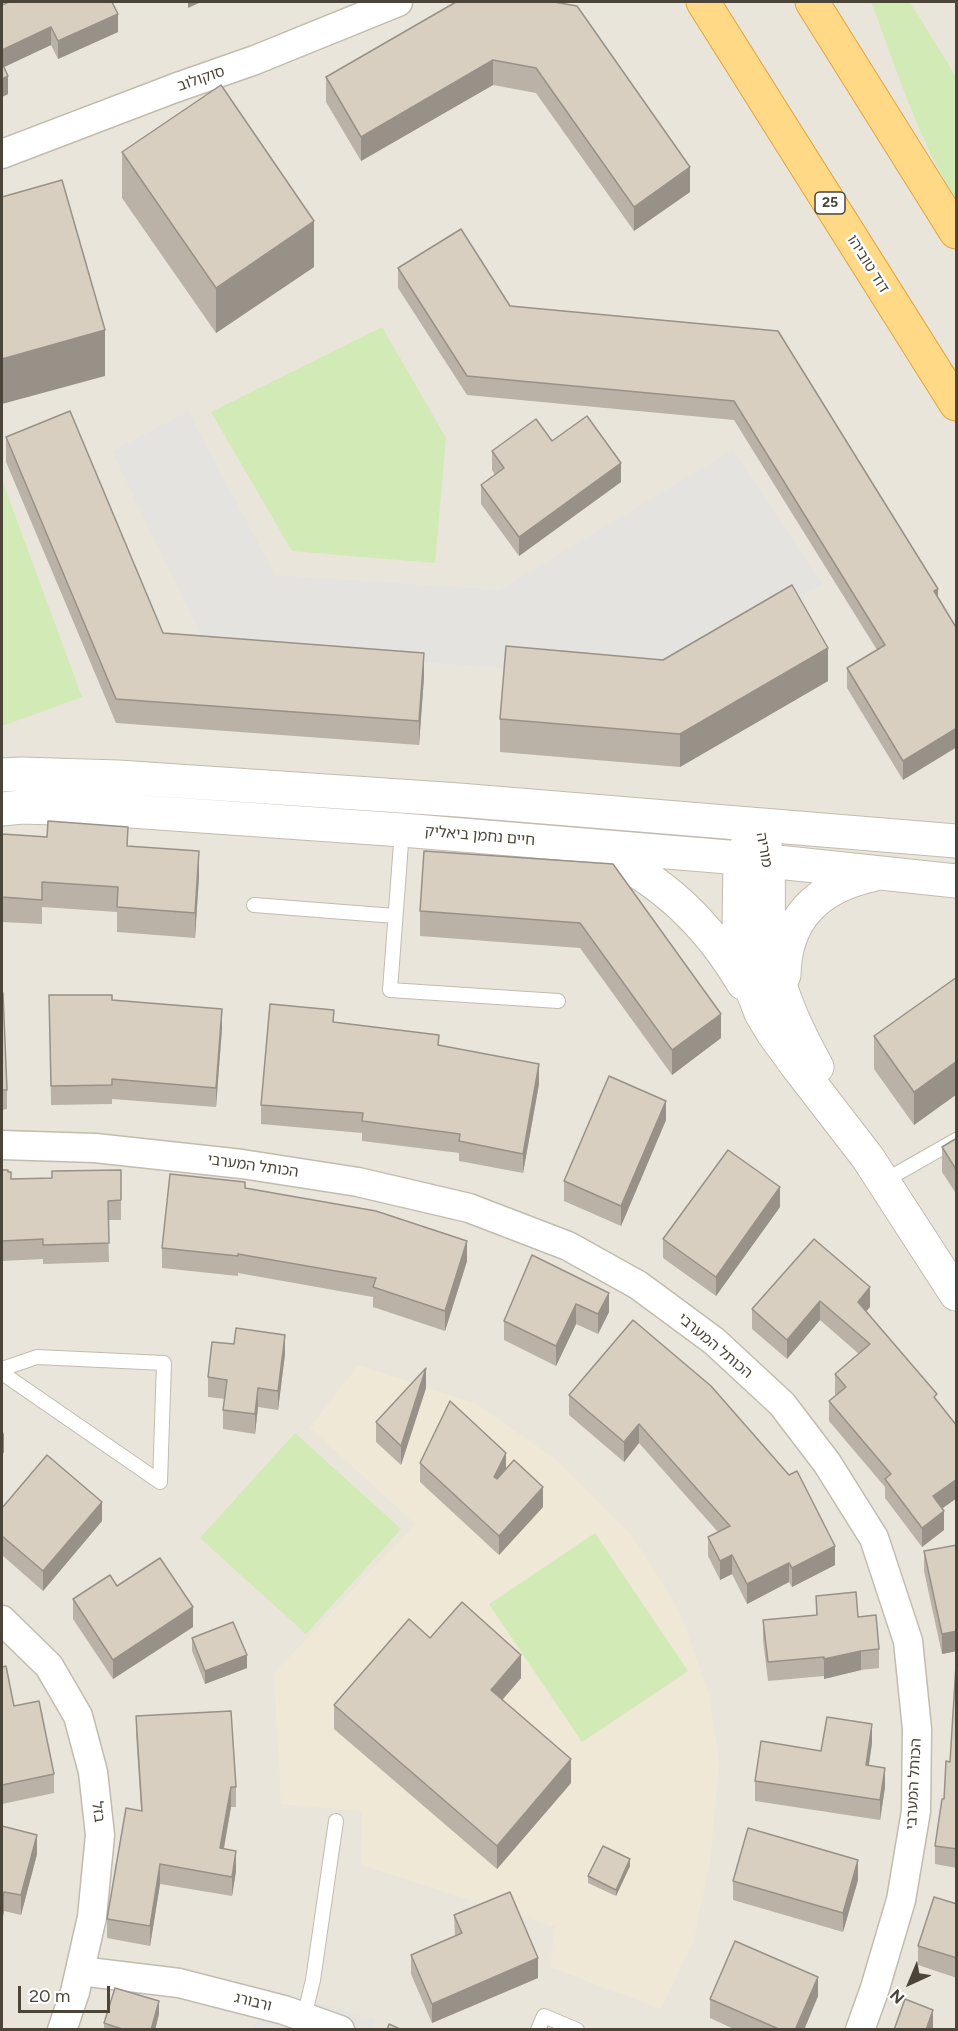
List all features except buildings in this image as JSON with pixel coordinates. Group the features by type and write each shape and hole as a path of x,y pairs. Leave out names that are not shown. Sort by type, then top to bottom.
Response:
{"highway":[{"name":"דוד טוביהו","path":"703,2 957,404"},
{"path":"815,5 957,231"}],"street":[{"name":"סוקולוב","path":"2,154 255,60 386,3"},
{"path":"2,776 21,774 118,777 459,800 957,841"},
{"name":"חיים נחמן ביאליק","path":"2,809 22,807 117,810 402,830 755,860 957,881"},
{"name":"מוריה","path":"760,824 755,860 769,929 772,1004 806,1048 876,1170 957,1294"},
{"path":"588,845 627,864 649,878 694,916 732,964 772,1004 784,965 788,942 795,926 806,911 816,900 840,885 884,872"},
{"name":"הכותל המערבי","path":"2,1145 95,1148 242,1164 358,1182 469,1208 568,1246 638,1285 714,1341 782,1404 827,1463 874,1538 908,1641 917,1729 915,1811 901,1900 860,2030"},
{"name":"בזל","path":"2,1620 50,1666 78,1716 93,1773 100,1835 92,1917 75,1992 62,2030"},
{"name":"ורבורג","path":"80,1971 179,1983 288,2019 340,2030"}],"lane":[{"path":"402,830 390,990 558,1001"},
{"path":"254,905 395,916"},
{"path":"876,1170 957,1140"},
{"path":"37,1357 164,1364 160,1482 2,1371 37,1357"},
{"path":"288,2019 313,1980 336,1821"},
{"path":"538,2030 544,2016 577,2030"}],"shaded area":[{"path":"2,2 956,2 956,2029 2,2029"},
{"path":"188,412 275,575 500,590 733,450 822,584 652,679 206,646 112,451"},
{"path":"358,1365 476,1404 556,1459 633,1537 679,1610 709,1694 719,1761 711,1857 693,1943 661,2009 550,1967 555,1927 361,1865 362,1811 281,1804 274,1673 415,1524 310,1428"},
{"path":"269,1988 375,2020 371,2029 253,2030"}],"green space":[{"path":"871,2 910,2 956,77 956,199 919,128"},
{"path":"382,327 446,438 435,563 292,551 211,412"},
{"path":"2,480 82,697 2,726"},
{"path":"295,1433 401,1529 306,1634 200,1538"},
{"path":"595,1533 688,1671 582,1742 489,1604"}]}
